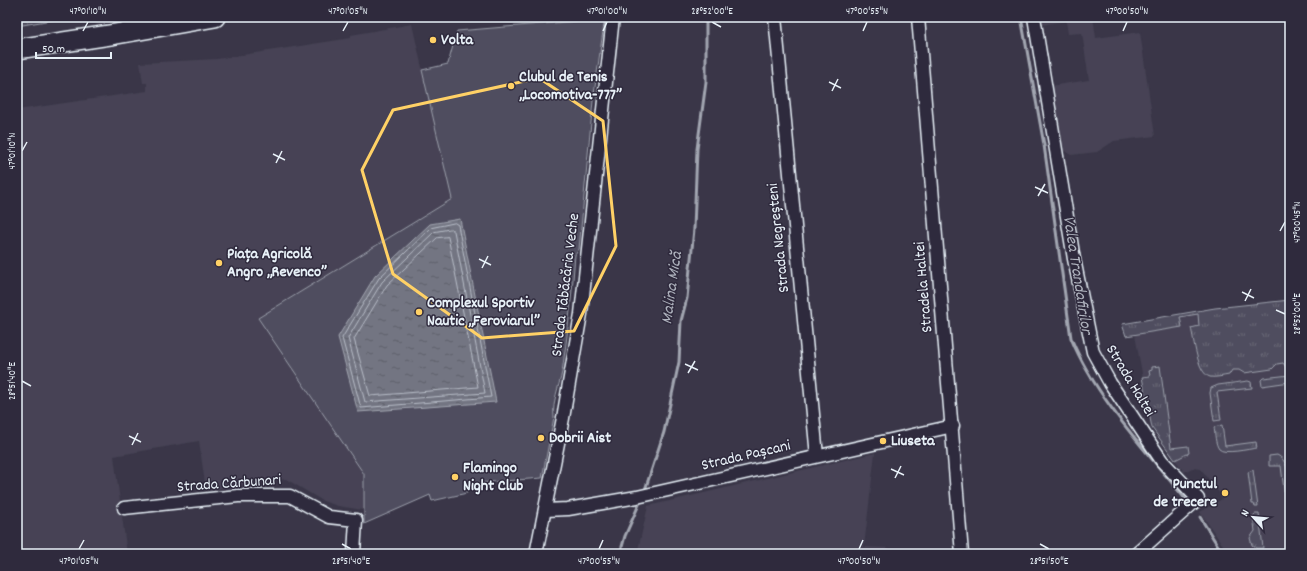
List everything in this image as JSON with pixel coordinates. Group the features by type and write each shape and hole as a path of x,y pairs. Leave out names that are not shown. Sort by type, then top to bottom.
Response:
{"main road":[{"path":"17,49 110,36 215,17"}],"street":[{"name":"Strada Tăbăcăria Veche","path":"536,554 581,314 613,17"},
{"name":"Strada Negreșteni","path":"775,17 816,456"},
{"name":"Stradela Haltei","path":"918,17 953,426 962,554"},
{"name":"Strada Haltei","path":"1034,17 1074,259 1093,352 1110,383 1162,461 1198,499 1139,553"},
{"name":"Strada Pașcani","path":"545,510 568,509 642,496 953,426"},
{"name":"Strada Cărbunari","path":"124,508 238,496 290,496 329,517 356,520 354,554"}],"highlighted area":[{"path":"539,78 603,121 616,246 574,331 482,338 393,274 362,170 393,110"}],"shaded area":[{"path":"1039,17 1093,17 1096,38 1140,32 1155,136 1114,141 1097,152 1071,155 1063,150 1050,86 1089,80 1082,33 1068,34 1066,21 1041,25"},
{"name":"Piața Agricolă Angro „Revenco”","path":"412,24 452,199 258,318 364,474 363,510 338,506 323,501 286,479 206,491 199,441 114,456 127,554 17,554 17,110 147,91 147,83 143,83 140,63 217,59 351,38 351,35"},
{"path":"1290,300 1290,554 1229,554 1200,512 1222,499 1219,495 1220,494 1201,469 1192,468 1184,472 1152,428 1135,335 1126,336 1122,324 1215,308"},
{"path":"875,453 864,547 889,548 889,554 637,554 648,506"}],"green space":[{"path":"17,17 69,17 17,26"},
{"name":"Complexul Sportiv Nautic „Feroviarul”","path":"588,17 605,17 593,101 579,249 575,255 570,314 562,372 555,400 554,417 542,478 466,484 467,493 432,501 430,495 364,524 364,474 258,318 452,199 422,70 448,64 457,31 578,21"},
{"path":"1290,300 1290,367 1286,367 1283,363 1277,364 1272,369 1244,373 1239,370 1232,370 1229,375 1210,377 1202,369 1199,363 1191,328 1199,326 1198,314 1180,317 1182,327 1126,336 1122,324 1215,308"},
{"path":"1160,366 1171,448 1188,446 1189,453 1175,460 1152,428 1142,377 1150,376 1149,371 1152,370 1152,367"},
{"path":"1290,375 1290,382 1262,386 1261,380 1263,378"},
{"path":"1248,381 1251,382 1252,388 1217,392 1221,420 1214,421 1210,393 1211,388 1218,385"},
{"path":"1222,425 1225,446 1256,442 1257,448 1231,452 1222,451 1219,449 1216,441 1214,427"},
{"path":"1277,455 1283,460 1287,468 1289,479 1291,492 1290,537 1281,466 1269,466 1269,456"},
{"path":"1253,470 1258,507 1255,507 1254,504 1252,504 1248,472"},
{"path":"1255,514 1259,514 1263,548 1256,548 1252,545 1250,538 1255,531 1253,516"}],"water":[{"path":"460,219 496,402 358,412 338,337 375,276 430,224"}],"waterway":[{"name":"Malina Mică","path":"644,493 664,432 679,362 681,321 687,298 694,229 697,149 706,82 706,17"},
{"name":"Valea Trandafirilor","path":"1021,17 1044,145 1071,338 1081,360 1108,403 1187,501"},
{"name":"Malina Mică","path":"620,554 625,536 641,500"},
{"name":"Valea Trandafirilor","path":"1200,517 1223,554"}],"place":[{"name":"Volta","path":"433,40"},
{"name":"Clubul de Tenis „Locomotiva-777”","path":"511,86"},
{"name":"Piața Agricolă Angro „Revenco”","path":"219,263"},
{"name":"Complexul Sportiv Nautic „Feroviarul”","path":"419,312"},
{"name":"Dobrii Aist","path":"541,438"},
{"name":"Liuseta","path":"883,441"},
{"name":"Flamingo Night Club","path":"455,477"},
{"name":"Punctul de trecere","path":"1225,493"}]}
